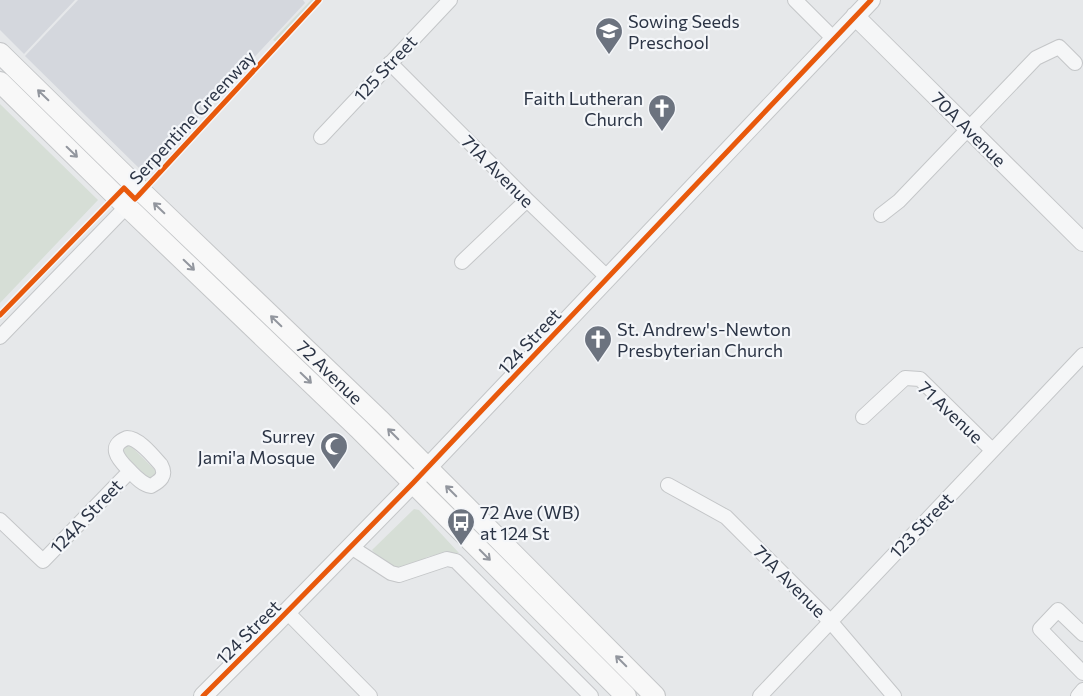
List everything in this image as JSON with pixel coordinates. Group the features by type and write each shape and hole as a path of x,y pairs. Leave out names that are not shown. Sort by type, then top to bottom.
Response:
{"main road":[{"name":"72 Avenue","path":"0,53 428,468 655,696"},
{"name":"72 Avenue","path":"0,82 359,429 626,696"}],"street":[{"name":"125 Street","path":"321,137 450,0"},
{"path":"796,0 834,39"},
{"name":"124 Street","path":"203,696 414,483 871,0"},
{"name":"70A Avenue","path":"855,16 1083,242"},
{"path":"881,215 899,201 1036,58 1059,47 1076,63"},
{"name":"71A Avenue","path":"390,63 608,278"},
{"path":"462,262 528,200"},
{"path":"0,337 127,206"},
{"name":"123 Street","path":"760,696 1083,355"},
{"name":"71 Avenue","path":"863,418 905,378 920,379 992,450"},
{"name":"124A Street","path":"0,520 42,561 130,471"},
{"name":"71A Avenue","path":"668,486 726,517 830,621 894,696"},
{"path":"352,547 391,573 399,575 447,559 456,561 591,696"},
{"path":"1083,634 1058,610 1040,629 1083,673"},
{"path":"287,612 370,696"},
{"path":"1078,696 1083,690"}],"shaded area":[{"path":"0,0 75,0 24,54 0,30"},
{"path":"78,0 303,0 305,3 145,174 25,56"},
{"path":"311,0 323,0 281,46 273,40"},
{"path":"0,104 98,200 0,303"},
{"path":"127,446 131,446 156,471 157,473 154,478 149,479 123,453"},
{"path":"414,509 419,510 459,553 443,553 427,557 406,569 391,565 380,558 372,550"}],"cycle path":[{"name":"Serpentine Greenway","path":"0,315 124,188 135,199 319,0"},
{"path":"203,696 413,483 871,0"}],"place":[{"name":"Sowing Seeds Preschool","path":"609,55"},
{"name":"Faith Lutheran Church","path":"662,132"},
{"name":"St. Andrew's-Newton Presbyterian Church","path":"598,363"},
{"name":"Surrey Jami'a Mosque","path":"334,470"},
{"name":"72 Ave (WB) at 124 St","path":"461,546"}]}
